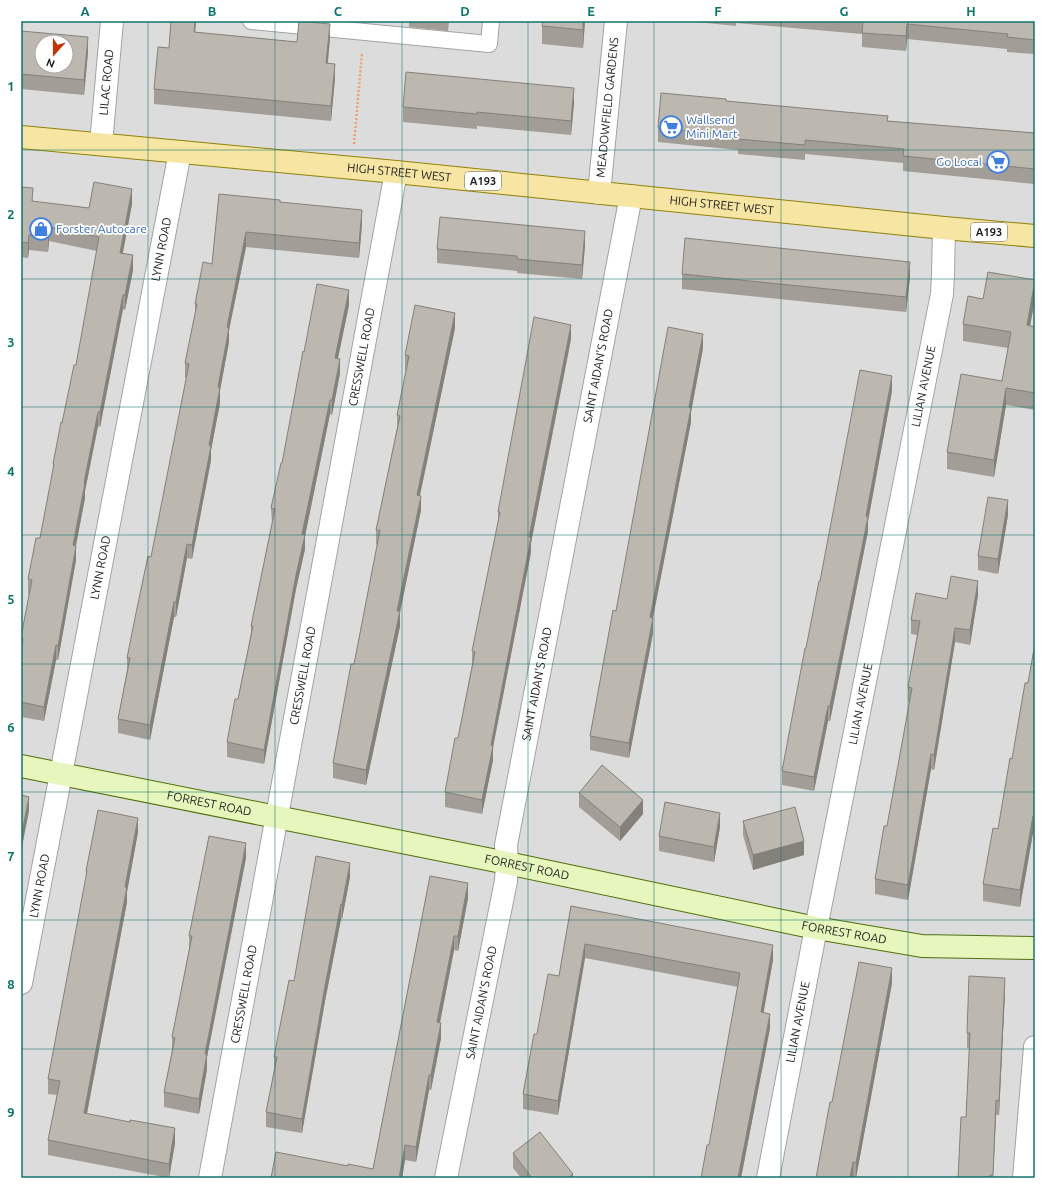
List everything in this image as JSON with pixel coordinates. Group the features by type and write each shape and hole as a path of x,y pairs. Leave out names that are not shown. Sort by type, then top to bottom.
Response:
{"main road":[{"name":"HIGH STREET WEST","path":"21,137 396,172 944,228"},
{"name":"A193","path":"944,228 1035,236"}],"street":[{"name":"LILAC ROAD","path":"101,144 112,21"},
{"name":"MEADOWFIELD GARDENS","path":"599,193 616,21"},
{"name":"LYNN ROAD","path":"21,983 180,152"},
{"name":"CRESSWELL ROAD","path":"210,1178 396,172"},
{"name":"SAINT AIDAN'S ROAD","path":"448,1176 506,881 506,845 631,196"},
{"name":"LILIAN AVENUE","path":"768,1178 942,294 944,228"},
{"name":"FORREST ROAD","path":"21,766 507,863 816,928 922,946 1035,948"},
{"path":"1028,1168 1035,1047"}],"lane":[{"path":"251,21 489,44 491,21"}],"path":[{"path":"351,168 364,32"}],"shaded area":[{"path":"21,21 1035,21 1035,1178 21,1178"}],"building":[{"path":"171,21 195,21 194,32 297,42 299,21 330,24 326,63 335,64 331,106 154,89 158,47 169,48"},
{"path":"543,21 583,21 583,30 542,26"},
{"path":"863,21 1035,21 1035,40 1007,37 1008,34 907,24 906,36 862,33"},
{"path":"21,31 54,34 34,34 34,74 74,74 74,36 88,37 84,80 21,74"},
{"path":"406,72 574,88 571,121 403,107"},
{"path":"661,93 726,99 726,101 888,116 887,121 1035,133 1035,169 903,156 904,149 805,140 805,145 738,139 739,135 658,128"},
{"path":"94,182 132,189 120,253 133,255 125,295 123,295 100,412 98,412 84,483 73,545 76,546 58,646 56,645 44,707 21,702 21,651 23,639 21,637 32,580 28,579 36,538 40,538 61,422 62,423 74,365 76,365 99,237 49,227 48,237 29,235 28,243 21,242 21,187 33,188 32,201 89,208"},
{"path":"219,194 362,210 359,243 246,232 227,327 229,328 218,387 220,388 209,445 211,446 192,545 187,544 150,725 118,719 130,658 127,658 136,613 148,556 151,557 189,364 185,363 197,304 195,304 203,262 212,264"},
{"path":"440,217 585,231 582,265 517,259 517,256 437,249"},
{"path":"685,238 910,262 906,297 682,274"},
{"path":"988,272 1035,280 1027,325 1035,327 1035,393 1006,388 994,460 947,452 961,374 1002,381 1011,332 963,324 968,296 983,299"},
{"path":"317,284 349,290 335,358 340,359 302,534 305,535 296,575 264,750 227,742 235,699 238,699 253,626 251,626 275,509 271,508 282,463"},
{"path":"415,305 455,313 417,495 421,496 397,611 400,611 366,770 333,763 351,664 354,664 380,530 376,530 400,416 397,415 409,356 405,355"},
{"path":"534,317 571,325 529,537 531,537 491,745 493,746 482,800 445,792 455,738 458,738 475,652 472,651 500,512 498,512"},
{"path":"668,327 703,334 689,407 691,408 650,617 653,618 629,743 590,736 613,610 616,611"},
{"path":"860,370 892,376 866,516 868,517 830,706 828,706 814,777 782,771"},
{"path":"988,497 1008,500 998,559 978,556"},
{"path":"951,576 978,581 970,630 955,628 934,755 931,754 908,885 875,879 884,826 887,826 912,688 908,687 920,621 911,620 916,593 947,599"},
{"path":"1035,643 1035,817 1033,816 1020,890 983,884 993,828 998,829 1010,758 1012,759 1025,683 1028,683"},
{"path":"602,765 643,800 620,827 579,793"},
{"path":"21,795 29,797 21,837"},
{"path":"665,802 720,813 714,847 659,836"},
{"path":"795,807 804,841 753,855 743,821"},
{"path":"98,810 138,818 125,887 127,887 84,1113 130,1122 130,1120 175,1128 169,1164 48,1140 60,1081 48,1079"},
{"path":"209,836 246,843 205,1054 207,1054 199,1099 164,1092 175,1038 172,1037 192,936 189,936"},
{"path":"316,856 350,863 325,986 302,1119 266,1112 277,1057 274,1057 289,980 294,981"},
{"path":"430,876 468,883 458,936 454,936 437,1022 441,1023 431,1075 429,1075 416,1147 405,1145 399,1178 271,1178 276,1152 348,1166 348,1164 373,1169"},
{"path":"571,906 773,945 761,1012 770,1014 738,1178 701,1178 707,1145 709,1145 740,973 585,944 558,1101 523,1094 534,1034 537,1034 548,974 559,976"},
{"path":"859,962 892,968 856,1163 853,1162 850,1178 816,1178 830,1102 832,1102"},
{"path":"969,976 1005,978 999,1101 996,1100 993,1175 990,1175 990,1178 958,1178 961,1117 966,1117 970,1033 967,1033"},
{"path":"540,1132 573,1174 568,1178 532,1178 513,1153"}],"place":[{"name":"Wallsend Mini Mart","path":"671,127"},
{"name":"Go Local","path":"998,162"},
{"name":"Forster Autocare","path":"41,229"}]}
